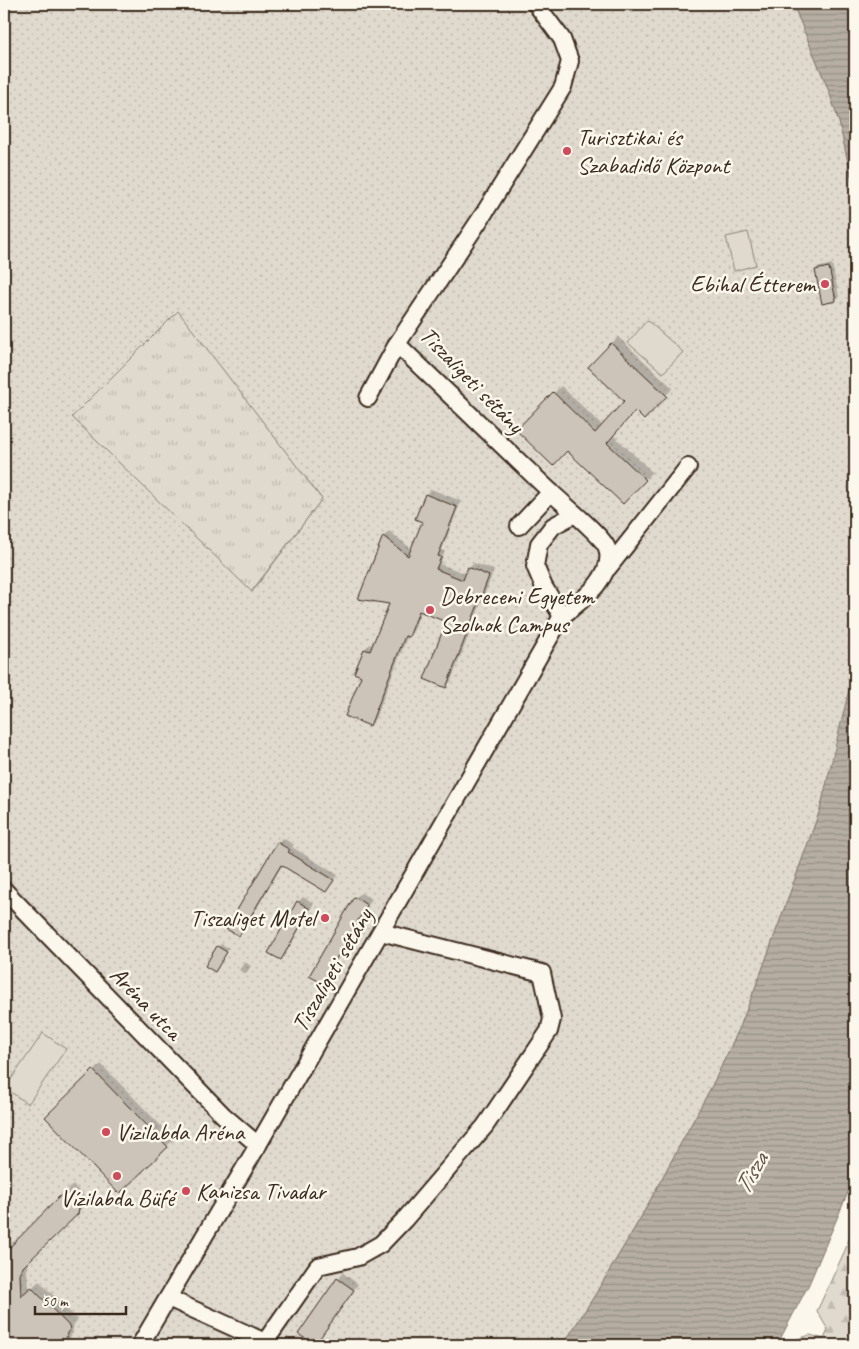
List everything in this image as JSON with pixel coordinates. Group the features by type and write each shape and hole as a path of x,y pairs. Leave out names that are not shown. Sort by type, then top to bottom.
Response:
{"street":[{"name":"Tiszaligeti sétány","path":"536,4 562,39 570,61 563,87 483,215 397,344 592,529 607,547 608,568"},
{"path":"368,398 397,344"},
{"name":"Tiszaligeti sétány","path":"140,1345 258,1145 562,616 588,595 688,467"},
{"path":"519,526 551,492"},
{"path":"562,616 544,587 535,566 539,544 553,526 575,514"},
{"name":"Aréna utca","path":"4,890 223,1115 258,1145"},
{"path":"168,1298 268,1343 318,1266 358,1257 381,1244 405,1219 485,1126 549,1031 552,1019 542,973 381,932"}],"green space":[{"path":"4,4 793,4 829,91 839,122 855,193 855,665 838,742 820,810 740,1027 713,1084 640,1219 563,1345 4,1345","holes":["178,311 322,499 252,592 72,417"]},
{"path":"748,232 756,265 734,271 726,237"},
{"path":"178,310 322,499 251,592 72,417"},
{"path":"647,320 683,352 663,373 628,343"},
{"path":"43,1033 66,1049 28,1104 5,1088"},
{"path":"855,1222 855,1345 786,1345 788,1342 810,1335 824,1339 828,1330 817,1311 846,1248"}],"water":[{"path":"793,4 855,4 855,193 839,122 829,91"},
{"name":"Tisza","path":"855,665 855,1176 809,1284 777,1345 563,1345 640,1219 713,1084 740,1027 820,810"}],"building":[{"name":"Ebihal Étterem","path":"829,267 836,301 822,304 815,270"},
{"path":"611,343 667,396 644,420 635,411 607,443 646,480 623,504 567,451 553,466 516,430 553,392 595,433 624,401 588,367"},
{"name":"Debreceni Egyetem Szolnok Campus","path":"425,494 457,507 438,556 441,557 436,569 463,580 468,567 489,576 446,688 424,679 446,622 419,611 409,637 405,636 370,726 345,716 361,676 354,673 364,649 370,651 389,604 358,599 383,536 408,556 422,522 415,519"},
{"path":"277,842 290,850 288,852 334,880 326,892 281,865 239,936 226,929"},
{"path":"354,897 367,905 322,983 309,976"},
{"path":"297,901 310,909 281,960 268,953"},
{"path":"217,946 227,952 215,972 205,966"},
{"name":"Vizilabda Aréna","path":"93,1070 168,1147 119,1194 45,1117"},
{"path":"65,1191 78,1204 78,1214 23,1267 20,1274 21,1296 31,1287 71,1328 67,1333 65,1345 4,1345 4,1253"},
{"path":"337,1278 354,1290 315,1345 298,1334"}],"place":[{"name":"Turisztikai és Szabadidő Központ","path":"567,151"},
{"name":"Ebihal Étterem","path":"825,284"},
{"name":"Debreceni Egyetem Szolnok Campus","path":"430,610"},
{"name":"Tiszaliget Motel","path":"325,918"},
{"name":"Vizilabda Aréna","path":"106,1132"},
{"name":"Vízilabda Büfé","path":"117,1176"},
{"name":"Kanizsa Tivadar","path":"186,1191"}]}
